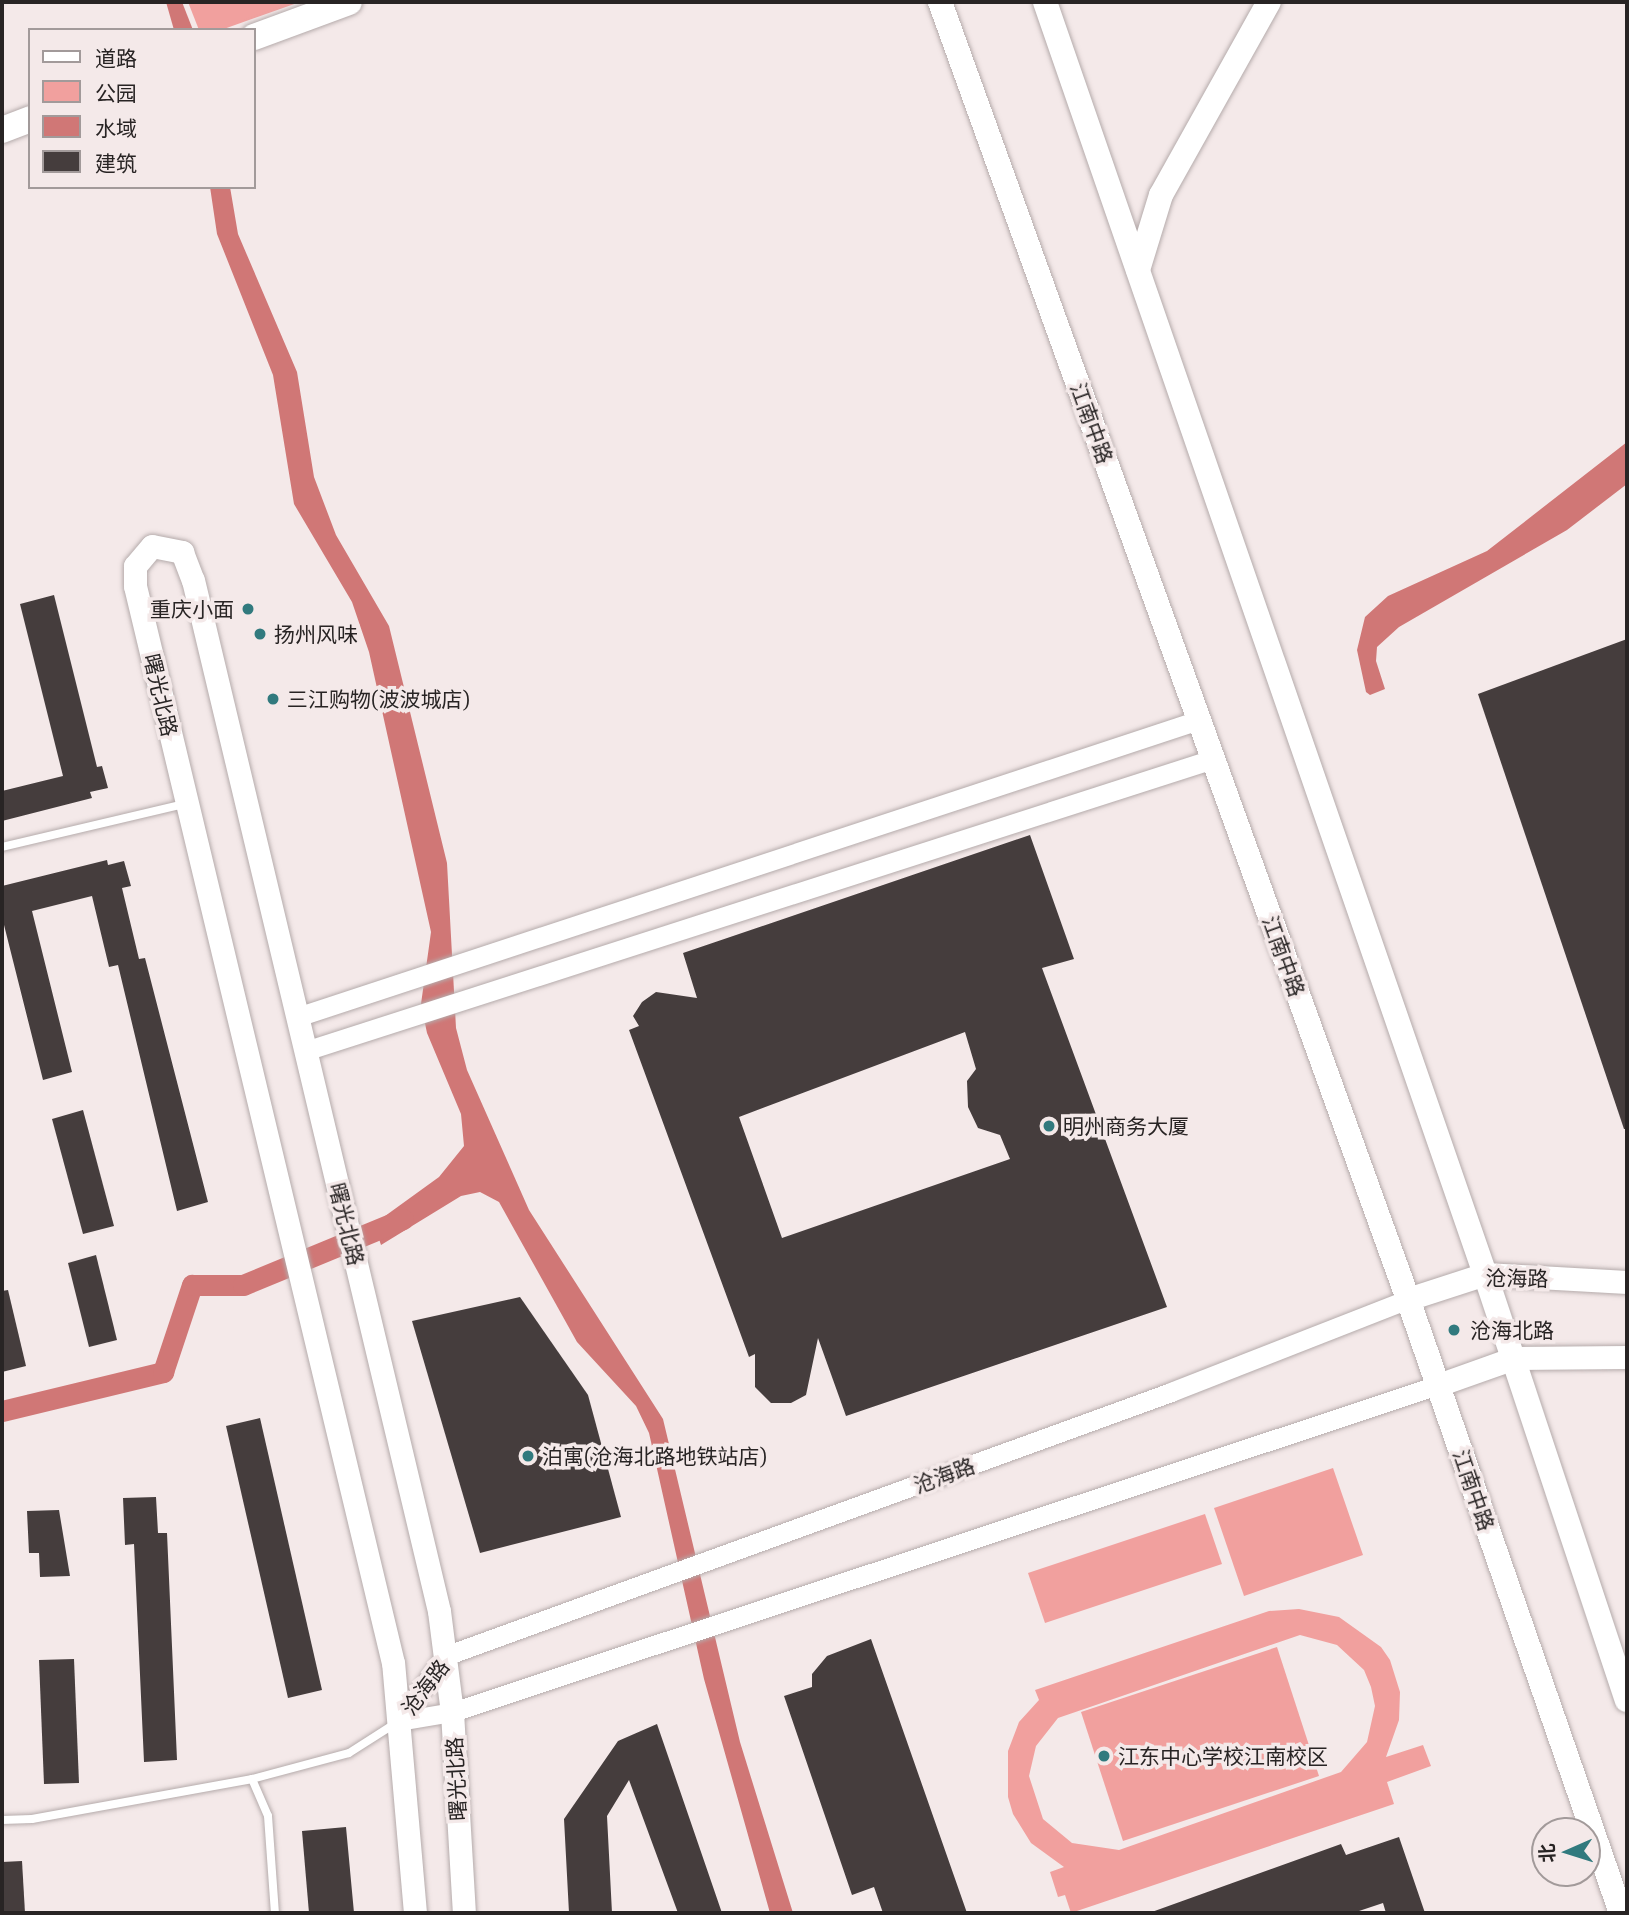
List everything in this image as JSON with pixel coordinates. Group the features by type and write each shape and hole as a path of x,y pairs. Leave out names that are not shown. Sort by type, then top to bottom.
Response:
{"highway":[{"path":"256,36 349,2"},
{"path":"2,130 28,121"}],"main road":[{"name":"江南中路","path":"940,2 1408,1299 1621,1913"},
{"path":"1045,2 1514,1358 1627,1700"},
{"path":"1138,270 1161,195 1269,2"},
{"name":"曙光北路","path":"415,1913 393,1662 135,586 135,566 152,546 170,546 188,561 439,1611 452,1712 464,1913"},
{"name":"沧海路","path":"1408,1299 1485,1274 1627,1282"},
{"name":"沧海路","path":"1438,1385 1514,1358 1627,1357"}],"street":[{"path":"297,1017 1199,720"},
{"path":"305,1051 1213,759"},
{"name":"沧海路","path":"400,1721 445,1656 1171,1392 1408,1299"},
{"name":"沧海路","path":"400,1721 452,1712 1438,1385"}],"lane":[{"path":"2,847 187,803"},
{"path":"2,1820 33,1819 252,1779 349,1753 400,1721"},
{"path":"252,1779 268,1816 275,1913"}],"green space":[{"path":"188,2 300,2 227,28 198,28"},
{"path":"1333,1468 1363,1555 1244,1596 1214,1508"},
{"path":"1205,1514 1222,1564 1045,1623 1028,1573"},
{"path":"1299,1609 1339,1617 1381,1647 1390,1660 1400,1692 1399,1720 1386,1757 1423,1745 1431,1766 1387,1782 1394,1804 1071,1913 1065,1895 1058,1897 1050,1872 1064,1867 1031,1843 1013,1814 1008,1797 1008,1751 1019,1722 1039,1700 1035,1690 1269,1611","holes":["1300,1635 1337,1645 1364,1670 1375,1706 1367,1742 1341,1772 1119,1850 1072,1843 1043,1819 1029,1776 1036,1746 1058,1718"]},
{"path":"1277,1647 1319,1776 1123,1841 1081,1712"}],"water":[{"path":"166,2 182,2 192,28 173,28"},
{"path":"210,189 230,189 238,234 297,372 314,477 336,535 389,626 447,863 456,1028 467,1070 529,1210 663,1419 740,1742 793,1913 770,1913 704,1679 649,1433 636,1406 577,1342 499,1202 480,1192 461,1196 381,1245 374,1224 439,1177 464,1146 461,1114 427,1033 421,1004 431,932 369,652 352,602 294,504 273,375 217,234"},
{"path":"1627,442 1627,484 1567,530 1399,627 1377,647 1376,661 1385,689 1370,695 1366,692 1357,650 1365,617 1388,596 1487,551"}],"building":[{"path":"54,595 97,767 102,766 108,788 90,792 92,798 2,821 2,791 63,776 20,604"},
{"path":"1627,639 1627,1129 1624,1129 1478,694"},
{"name":"明州商务大厦","path":"1030,835 1074,959 1042,968 1167,1307 846,1416 818,1338 806,1395 791,1403 771,1403 755,1387 755,1354 749,1357 629,1030 639,1026 633,1016 642,1002 656,992 697,998 683,953","holes":["965,1032 976,1069 967,1081 968,1107 978,1128 1000,1135 1010,1159 782,1238 739,1117"]},
{"path":"107,860 108,865 124,861 131,886 122,888 139,959 145,958 208,1202 177,1211 118,965 109,967 92,896 32,911 72,1072 43,1080 2,917 2,886"},
{"path":"83,1110 114,1226 83,1234 52,1119"},
{"path":"96,1255 117,1340 89,1347 68,1263"},
{"path":"8,1290 26,1366 2,1372 2,1291"},
{"name":"泊寓(沧海北路地铁站店)","path":"520,1297 588,1395 621,1517 480,1553 412,1321"},
{"path":"260,1418 322,1690 288,1698 226,1426"},
{"path":"156,1497 158,1533 167,1533 177,1760 144,1762 134,1544 125,1545 123,1498"},
{"path":"59,1510 70,1576 40,1577 39,1553 29,1553 27,1511"},
{"path":"871,1639 967,1913 883,1913 874,1887 852,1895 784,1696 812,1687 812,1674 827,1656"},
{"path":"74,1659 79,1783 44,1784 39,1660"},
{"path":"657,1724 722,1913 678,1913 629,1780 607,1816 612,1913 569,1913 564,1819 618,1741"},
{"path":"346,1827 354,1913 309,1913 302,1831"},
{"path":"1399,1837 1425,1913 1386,1913 1383,1903 1353,1913 1149,1913 1341,1844 1346,1855"},
{"path":"22,1861 25,1913 2,1913 2,1862"}],"waterway":[{"path":"2,1411 163,1372 192,1285 243,1285 403,1219"}],"place":[{"name":"重庆小面","path":"248,609"},
{"name":"扬州风味","path":"260,634"},
{"name":"三江购物(波波城店)","path":"273,699"},
{"name":"明州商务大厦","path":"1049,1126"},
{"name":"沧海北路","path":"1454,1330"},
{"name":"泊寓(沧海北路地铁站店)","path":"528,1456"},
{"name":"江东中心学校江南校区","path":"1104,1756"}]}
